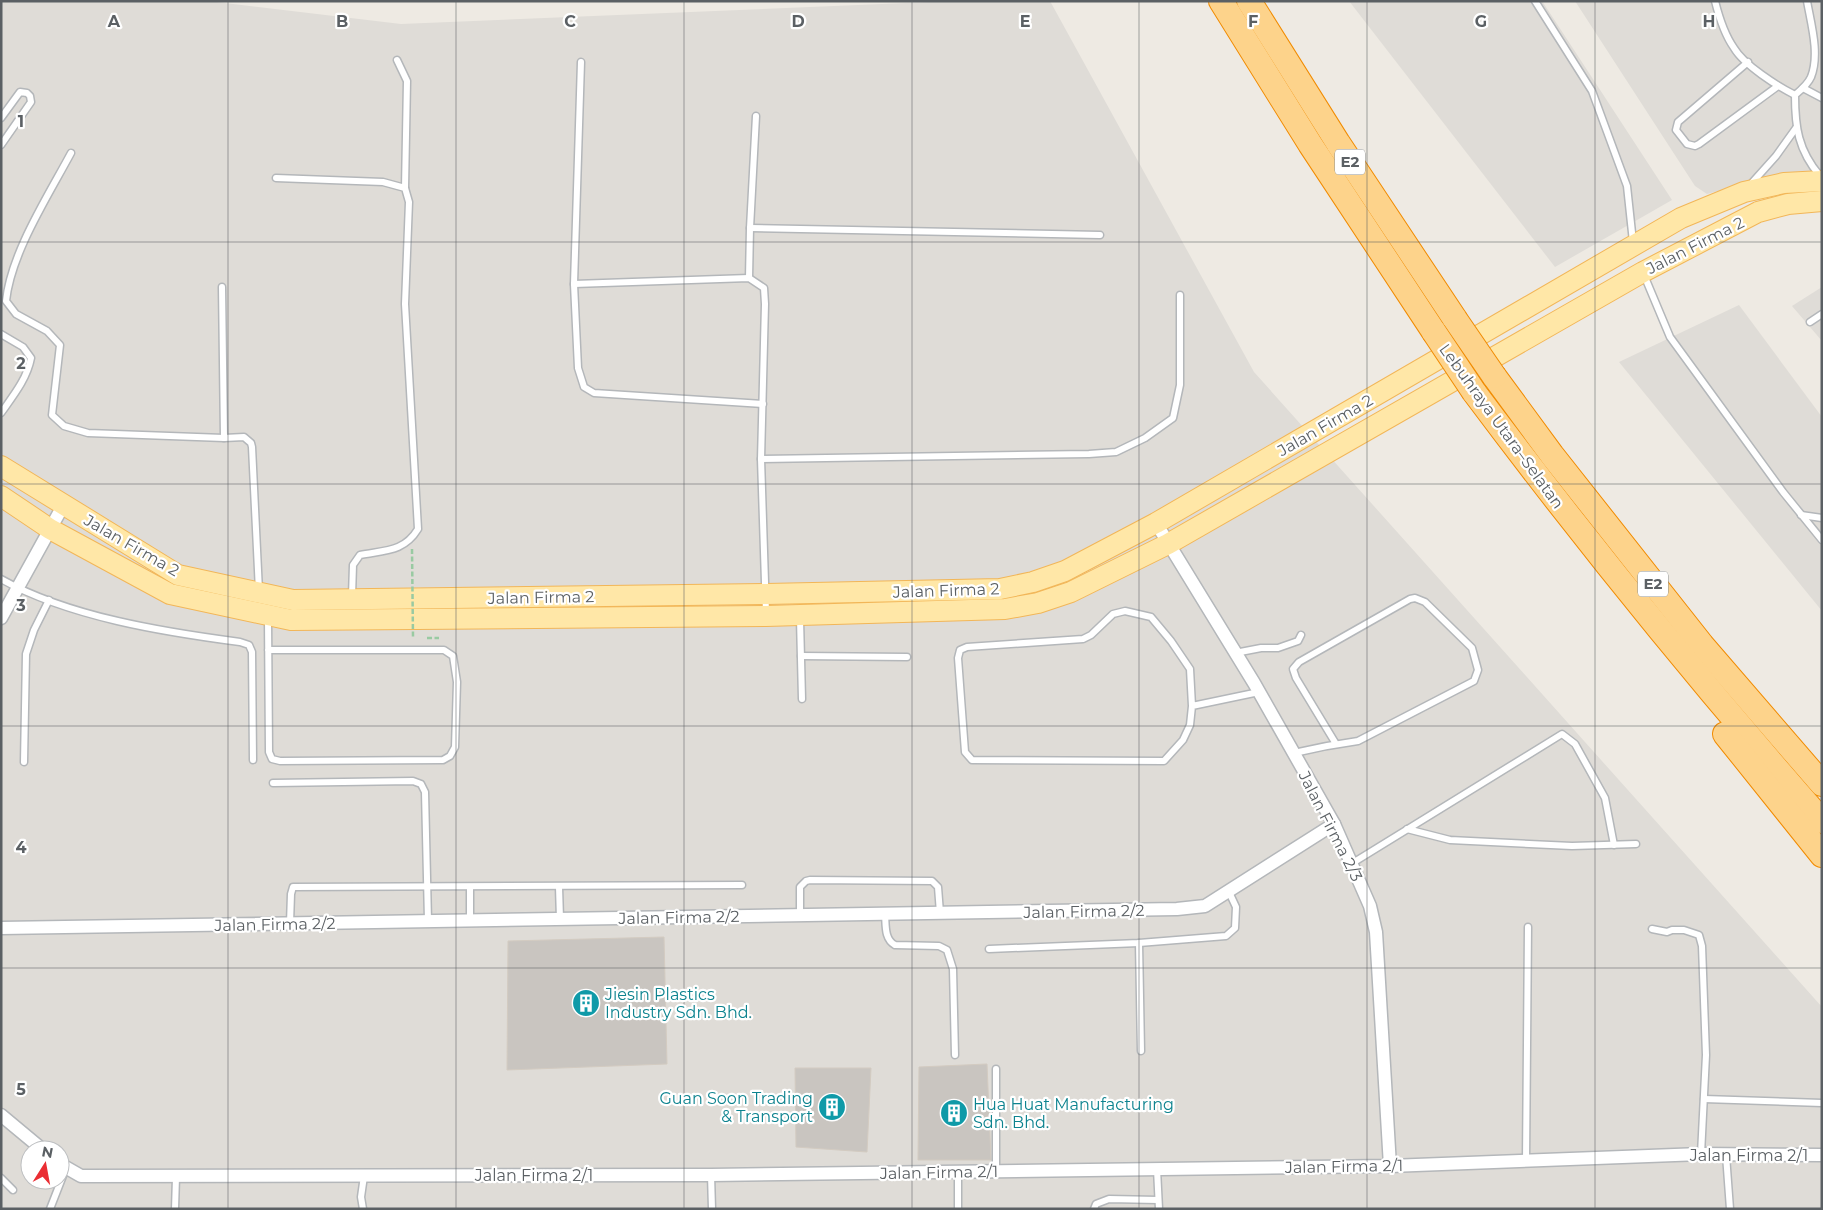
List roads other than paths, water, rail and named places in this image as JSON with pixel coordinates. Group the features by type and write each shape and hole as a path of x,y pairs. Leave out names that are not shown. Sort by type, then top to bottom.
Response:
{"highway":[{"name":"Lebuhraya Utara–Selatan","path":"1221,1 1310,144 1474,392 1554,499 1744,732 1822,821"},
{"name":"Lebuhraya Utara–Selatan","path":"1249,1 1338,143 1494,376 1552,455 1702,645 1822,784"},
{"path":"1638,602 1648,638 1822,856"}],"main road":[{"name":"Jalan Firma 2","path":"1,466 178,575 293,600 1000,589 1033,582 1065,571 1156,523 1681,218 1744,192 1784,183 1822,180"},
{"name":"Jalan Firma 2","path":"1,496 50,529 170,594 291,620 766,616 1004,609 1038,603 1071,592 1168,544 1643,272 1758,212 1788,204 1822,201"}],"street":[{"path":"1,618 64,504"},
{"name":"Jalan Firma 2/3","path":"1156,523 1259,692 1334,824 1370,906 1376,932 1390,1166"},
{"name":"Jalan Firma 2/2","path":"1,928 1177,909 1205,906 1334,824"},
{"path":"1,1116 31,1140"},
{"name":"Jalan Firma 2/1","path":"70,1170 81,1176 176,1177 712,1175 1390,1166 1701,1154 1822,1155"}],"lane":[{"path":"1535,1 1592,91 1627,186 1634,246"},
{"path":"1715,1 1720,21 1734,49 1778,86 1795,95"},
{"path":"1795,95 1811,77 1819,48 1807,1"},
{"path":"352,599 353,565 360,555 406,544 412,539 418,529 405,304 409,202 404,188 407,81 398,60"},
{"path":"581,62 574,284 578,368 584,387 594,393 763,404"},
{"path":"1748,62 1678,122 1676,130 1687,144 1695,146 1699,144 1778,86"},
{"path":"1803,88 1822,98"},
{"path":"1,118 20,92 27,93 30,96 31,102 1,145"},
{"path":"1795,95 1796,128 1809,164 1822,180"},
{"path":"749,278 756,116"},
{"path":"1744,192 1776,156 1796,128"},
{"path":"71,153 22,246 8,282 6,301 16,314 48,331 60,345 52,415 64,426 88,432 224,438 244,437 251,443 252,447 260,572 259,592"},
{"path":"276,178 383,182 404,188"},
{"path":"750,228 1100,235"},
{"path":"1643,272 1670,337 1822,540"},
{"path":"574,284 749,278 764,288 761,460 766,616"},
{"path":"222,287 224,438"},
{"path":"761,460 1116,452 1145,438 1173,418 1180,385 1180,295"},
{"path":"1810,322 1822,314"},
{"path":"1,334 23,347 31,358 20,385 1,413"},
{"path":"1801,514 1822,518"},
{"path":"1,579 17,588 94,616 249,645 252,652 253,760"},
{"path":"1294,753 1358,741 1474,681 1478,670 1472,648 1425,602 1415,598 1410,599 1299,662 1293,669 1296,678 1336,744"},
{"path":"24,762 26,654 34,630 49,600"},
{"path":"1126,610 1151,617 1172,641 1190,669 1192,706 1190,725 1183,740 1164,761 972,760 965,752 958,658 960,650 967,647 1083,639 1091,635 1113,614 1126,610"},
{"path":"268,615 267,628 270,756 276,760 443,760 450,756 455,746 457,682 453,656 444,650 268,650"},
{"path":"800,615 802,699"},
{"path":"1235,653 1261,648 1278,648 1298,641 1301,635"},
{"path":"801,656 907,657"},
{"path":"1192,706 1259,692"},
{"path":"1351,864 1562,734 1575,744 1605,798 1614,844"},
{"path":"273,783 413,781 421,784 424,792 428,921"},
{"path":"1407,829 1450,840 1572,846 1636,844"},
{"path":"800,915 800,887 802,883 810,880 932,881 938,887 940,913"},
{"path":"290,924 293,887 742,885"},
{"path":"470,886 470,920"},
{"path":"559,887 560,919"},
{"path":"989,949 1139,943 1226,936 1235,928 1236,907 1229,892"},
{"path":"885,914 887,936 891,943 898,946 939,946 947,950 953,969 955,1055"},
{"path":"1526,1161 1528,927"},
{"path":"1652,929 1667,932 1684,930 1699,935 1702,946 1706,1055 1701,1154"},
{"path":"1139,943 1141,1051"},
{"path":"996,1070 996,1171"},
{"path":"1704,1099 1822,1103"},
{"path":"1726,1155 1730,1209"},
{"path":"1157,1169 1159,1209"},
{"path":"958,1172 958,1209"},
{"path":"712,1175 712,1209"},
{"path":"363,1209 361,1197 364,1176"},
{"path":"175,1209 176,1177"},
{"path":"1,1178 13,1190"},
{"path":"50,1209 56,1190"},
{"path":"1094,1209 1096,1204 1109,1199 1158,1200"}],"place":[{"name":"Jiesin Plastics Industry Sdn. Bhd.","path":"586,1003"},
{"name":"Guan Soon Trading & Transport","path":"832,1107"},
{"name":"Hua Huat Manufacturing Sdn. Bhd.","path":"954,1113"}]}
